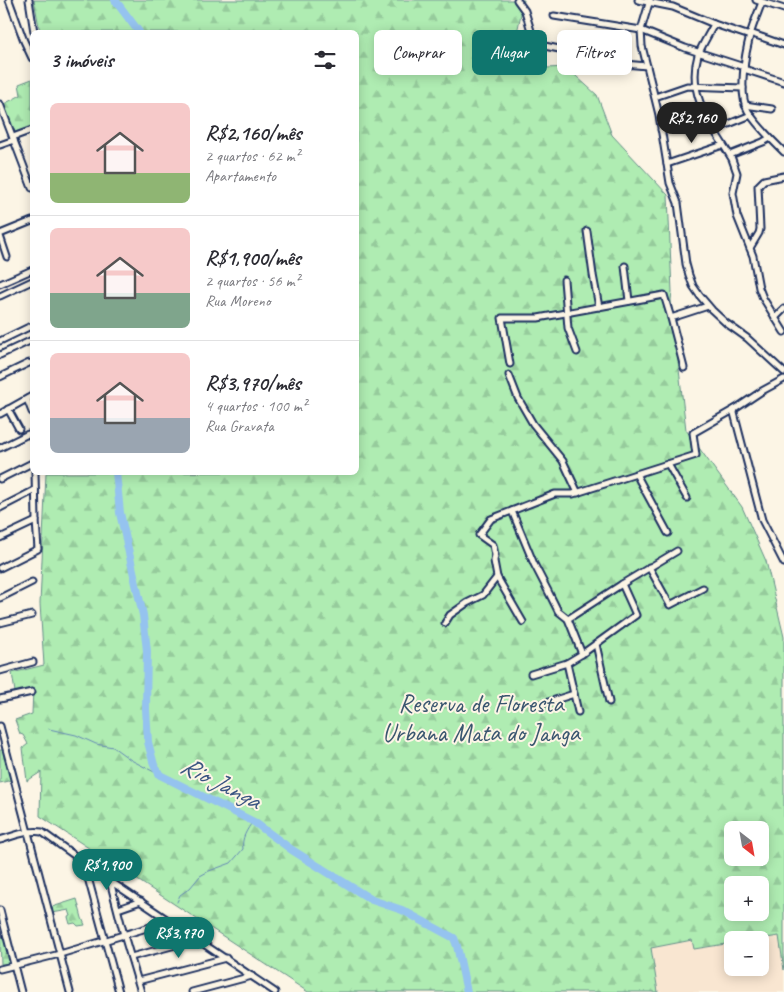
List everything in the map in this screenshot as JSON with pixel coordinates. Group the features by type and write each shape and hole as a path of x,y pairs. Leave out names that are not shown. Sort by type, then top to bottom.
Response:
{"street":[{"path":"8,0 30,54"},
{"path":"29,0 34,30"},
{"path":"516,0 525,11 534,44 564,50 592,62 647,66"},
{"path":"638,0 673,7 714,24 784,45"},
{"path":"650,1 641,30 642,46 660,115 670,183 678,203 689,275 693,286 708,306 726,323 760,349 784,372"},
{"path":"784,9 775,3 759,1 750,35 742,88 745,105 751,115 770,138 784,151"},
{"path":"554,16 641,30 699,53 784,82"},
{"path":"714,24 699,53 695,72 695,86 699,102 735,166 736,173 733,193 736,216 753,256 761,293 774,318 784,332"},
{"path":"655,97 687,86 742,88"},
{"path":"0,104 30,183"},
{"path":"745,105 772,109"},
{"path":"714,130 751,115"},
{"path":"661,130 706,116"},
{"path":"0,145 30,131"},
{"path":"730,155 770,138"},
{"path":"667,164 723,145"},
{"path":"750,248 760,229 758,186 764,180 784,176"},
{"path":"8,257 0,235 30,222"},
{"path":"587,231 599,307"},
{"path":"625,266 629,301"},
{"path":"0,284 30,271"},
{"path":"564,280 568,328 577,352"},
{"path":"0,296 30,282"},
{"path":"510,364 502,318 538,318 664,295 684,368"},
{"path":"671,318 708,306"},
{"path":"774,318 784,308"},
{"path":"0,341 30,327"},
{"path":"0,355 30,341"},
{"path":"0,377 29,363"},
{"path":"509,375 518,398 533,424 563,461 578,493"},
{"path":"524,622 496,578 494,545 479,535 491,519 555,494 578,493 696,455 693,433 784,379"},
{"path":"0,414 30,397"},
{"path":"8,409 19,429"},
{"path":"735,409 734,416 762,520 784,563"},
{"path":"0,448 30,434"},
{"path":"0,479 30,464"},
{"path":"668,464 687,498"},
{"path":"636,474 668,534"},
{"path":"0,568 38,549 35,475"},
{"path":"0,508 35,490"},
{"path":"512,511 534,564 558,610 568,619 582,654"},
{"path":"0,538 36,521"},
{"path":"568,619 677,551"},
{"path":"649,567 670,605 703,588"},
{"path":"445,623 461,607 483,595 496,578"},
{"path":"0,598 32,582"},
{"path":"532,674 567,663 636,615 622,584"},
{"path":"0,623 32,616"},
{"path":"596,644 609,702"},
{"path":"0,671 33,662"},
{"path":"567,663 578,712"},
{"path":"0,699 32,692"},
{"path":"539,705 574,694"},
{"path":"0,726 70,992"},
{"path":"0,840 28,832 42,832 110,881 276,992"},
{"path":"84,862 119,992"},
{"path":"110,881 141,992"},
{"path":"118,909 141,901"},
{"path":"0,910 21,992"},
{"path":"0,969 60,954 170,921"},
{"path":"131,957 198,939"},
{"path":"138,981 226,958"},
{"path":"192,992 252,976"}],"shaded area":[{"path":"780,936 784,970 784,992 658,992 651,948 693,940 694,949 724,944 724,976 769,976 769,938"}],"green space":[{"name":"Reserva de Floresta Urbana Mata do Janga","path":"34,0 524,0 518,30 472,30 472,75 547,75 547,68 557,67 557,75 575,75 597,95 612,135 668,195 671,300 686,430 742,507 766,561 784,637 784,970 779,936 769,938 769,931 724,931 724,944 694,949 692,940 651,948 658,992 308,992 40,816 41,772 27,781 23,748 28,744 23,735 20,734 15,720 32,714 33,689 15,692 12,673 44,665 40,604 46,475 359,475 359,30 40,30"},
{"path":"30,80 30,128 14,134 4,104 21,95 19,84"},
{"path":"0,750 3,750 12,780 0,783"},
{"path":"77,899 85,925 70,924 68,917 71,916 69,910 52,913 52,907"},
{"path":"4,936 10,963 1,964 0,937"}],"waterway":[{"name":"Rio Janga","path":"115,0 138,30"},
{"name":"Rio Janga","path":"116,475 120,513 143,615 147,651 146,709 148,742 154,765 160,775 254,822 292,850 372,900 402,910 454,938 467,992"},
{"path":"49,729 76,735 96,744 113,747 131,760 160,775"},
{"path":"177,902 180,895 190,888 200,876 231,863 243,849 244,838 253,821"}]}
